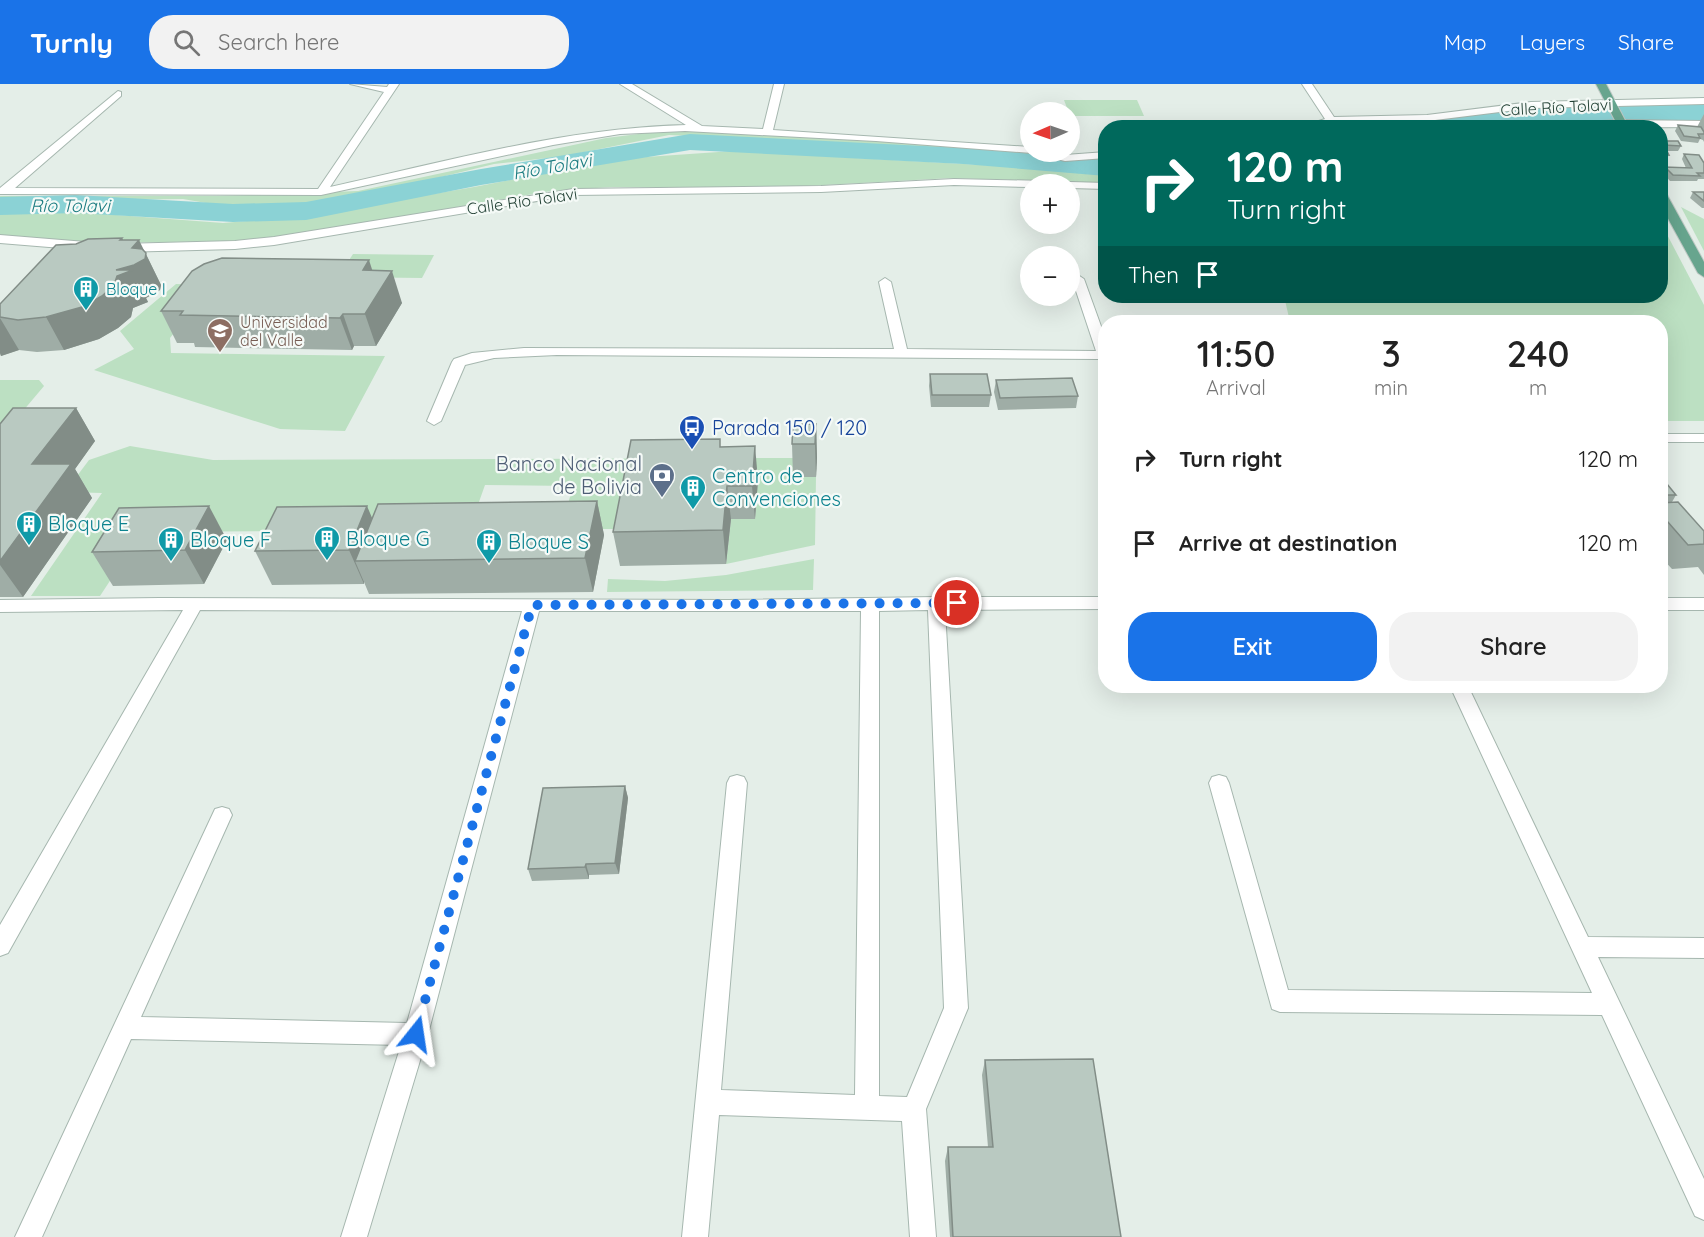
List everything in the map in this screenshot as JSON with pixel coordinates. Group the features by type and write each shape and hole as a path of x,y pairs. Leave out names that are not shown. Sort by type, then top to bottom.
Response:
{"main road":[{"path":"1602,84 1618,116"},
{"path":"1668,208 1704,273"}],"street":[{"path":"321,192 392,87 355,84"},
{"path":"625,84 699,129"},
{"path":"767,133 778,84"},
{"path":"1307,84 1330,120"},
{"path":"2,191 118,94"},
{"name":"Calle Río Tolavi","path":"1593,120 1704,101"},
{"name":"Calle Río Tolavi","path":"1330,120 1427,118 1531,105 1661,120"},
{"name":"Calle Río Tolavi","path":"1668,121 1704,124"},
{"path":"2,191 321,192 553,142 620,131 699,129 888,139 1020,149"},
{"path":"1080,157 1098,156"},
{"name":"Calle Río Tolavi","path":"0,239 135,249 235,245 274,241 573,192 821,189 954,182 1020,183"},
{"path":"1080,185 1098,186"},
{"path":"885,282 901,352"},
{"path":"1080,285 1098,340"},
{"path":"434,421 459,362 472,356 587,352 901,352 1098,358"},
{"path":"1668,438 1704,438"},
{"path":"923,1237 914,1109 956,1008 936,603"},
{"path":"0,606 1098,603"},
{"path":"0,946 195,604"},
{"path":"867,1107 870,604"},
{"path":"1668,604 1704,604"},
{"path":"354,1237 416,1034 532,605"},
{"path":"1462,693 1704,1207"},
{"path":"695,1237 737,783"},
{"path":"1219,783 1281,1001 1609,1004"},
{"path":"28,1237 222,814"},
{"path":"1582,947 1704,948"},
{"path":"124,1028 416,1034"},
{"path":"706,1102 914,1109"}],"green space":[{"path":"1064,100 1137,100 1144,116 1080,116 1080,102 1065,102"},
{"path":"1587,106 1603,110 1521,111 1480,119 1420,120 1533,107"},
{"path":"1572,115 1604,115 1575,120 1521,120"},
{"path":"671,130 875,140 1020,151 1020,157 888,145 669,135 565,156 494,164 376,193 322,203 223,206 183,199 0,201 0,196 218,196 358,191 606,138"},
{"path":"733,151 1098,172 1098,183 1080,182 1080,174 1020,174 1020,180 951,178 788,187 611,187 551,191 292,235 240,241 93,243 0,235 0,212 63,211 223,223 305,216 474,187 617,159"},
{"path":"1098,158 1098,161 1080,162 1080,159"},
{"path":"1681,207 1704,219 1704,251"},
{"path":"1668,236 1704,305 1704,421 1668,421 1668,315 1288,315 1286,303 1668,303"},
{"path":"353,254 434,255 422,278 338,277"},
{"path":"176,284 212,285 170,338 171,353 385,356 345,431 280,429 94,370 134,349 120,331"},
{"path":"0,380 39,380 44,386 17,418 0,423"},
{"path":"130,446 213,460 795,458 794,477 816,477 815,545 726,564 731,519 755,519 758,473 637,474 627,529 561,529 573,486 485,485 469,530 142,532 100,596 31,596 102,493 65,492 89,460"},
{"path":"814,559 813,590 607,592 608,579 665,581 726,575"}],"building":[{"path":"1678,125 1701,127 1704,134 1698,134 1700,138 1684,136"},
{"path":"1668,141 1678,141 1681,146 1668,145"},
{"path":"1684,154 1699,155 1704,163 1704,173 1697,173 1700,176 1673,175 1668,170 1668,167 1692,168"},
{"path":"1693,192 1704,192 1704,201"},
{"path":"122,238 120,240 139,240 132,248 142,249 146,253 145,259 116,270 133,270 117,276 114,285 102,296 82,307 46,317 18,320 0,317 0,304 56,245 76,244 88,239"},
{"path":"222,258 369,260 363,270 392,271 365,314 343,314 340,318 180,315 183,311 161,311 192,271"},
{"path":"930,374 987,374 991,395 932,395"},
{"path":"1072,378 1078,396 1000,398 996,380"},
{"path":"13,408 76,408 32,464 71,464 0,561 0,424"},
{"path":"793,424 816,424 815,444 792,444"},
{"path":"720,439 720,447 755,446 752,486 727,486 723,530 613,532 631,440"},
{"path":"1668,485 1676,495 1668,495"},
{"path":"597,501 585,558 355,561 378,504"},
{"path":"1678,502 1704,531 1704,544 1688,545 1668,522 1668,503"},
{"path":"209,506 185,550 92,552 119,508"},
{"path":"367,506 349,550 255,551 277,507"},
{"path":"625,786 615,863 586,864 585,867 528,869 543,788"},
{"path":"1093,1059 1121,1237 953,1237 948,1147 993,1147 985,1060"}],"waterway":[{"name":"Río Tolavi","path":"1497,120 1571,113 1704,112"},
{"name":"Río Tolavi","path":"0,206 76,204 233,213 306,211 481,177 690,142 963,156 1098,167"}],"place":[{"name":"Bloque I","path":"86,312"},
{"name":"Universidad del Valle","path":"220,354"},
{"name":"Parada 150 / 120","path":"692,451"},
{"name":"Banco Nacional de Bolivia","path":"662,499"},
{"name":"Centro de Convenciones","path":"693,511"},
{"name":"Bloque E","path":"29,547"},
{"name":"Bloque G","path":"327,562"},
{"name":"Bloque F","path":"171,563"},
{"name":"Bloque S","path":"489,565"}],"route":[{"path":"416,1034 532,605 729,606 957,603"}]}
